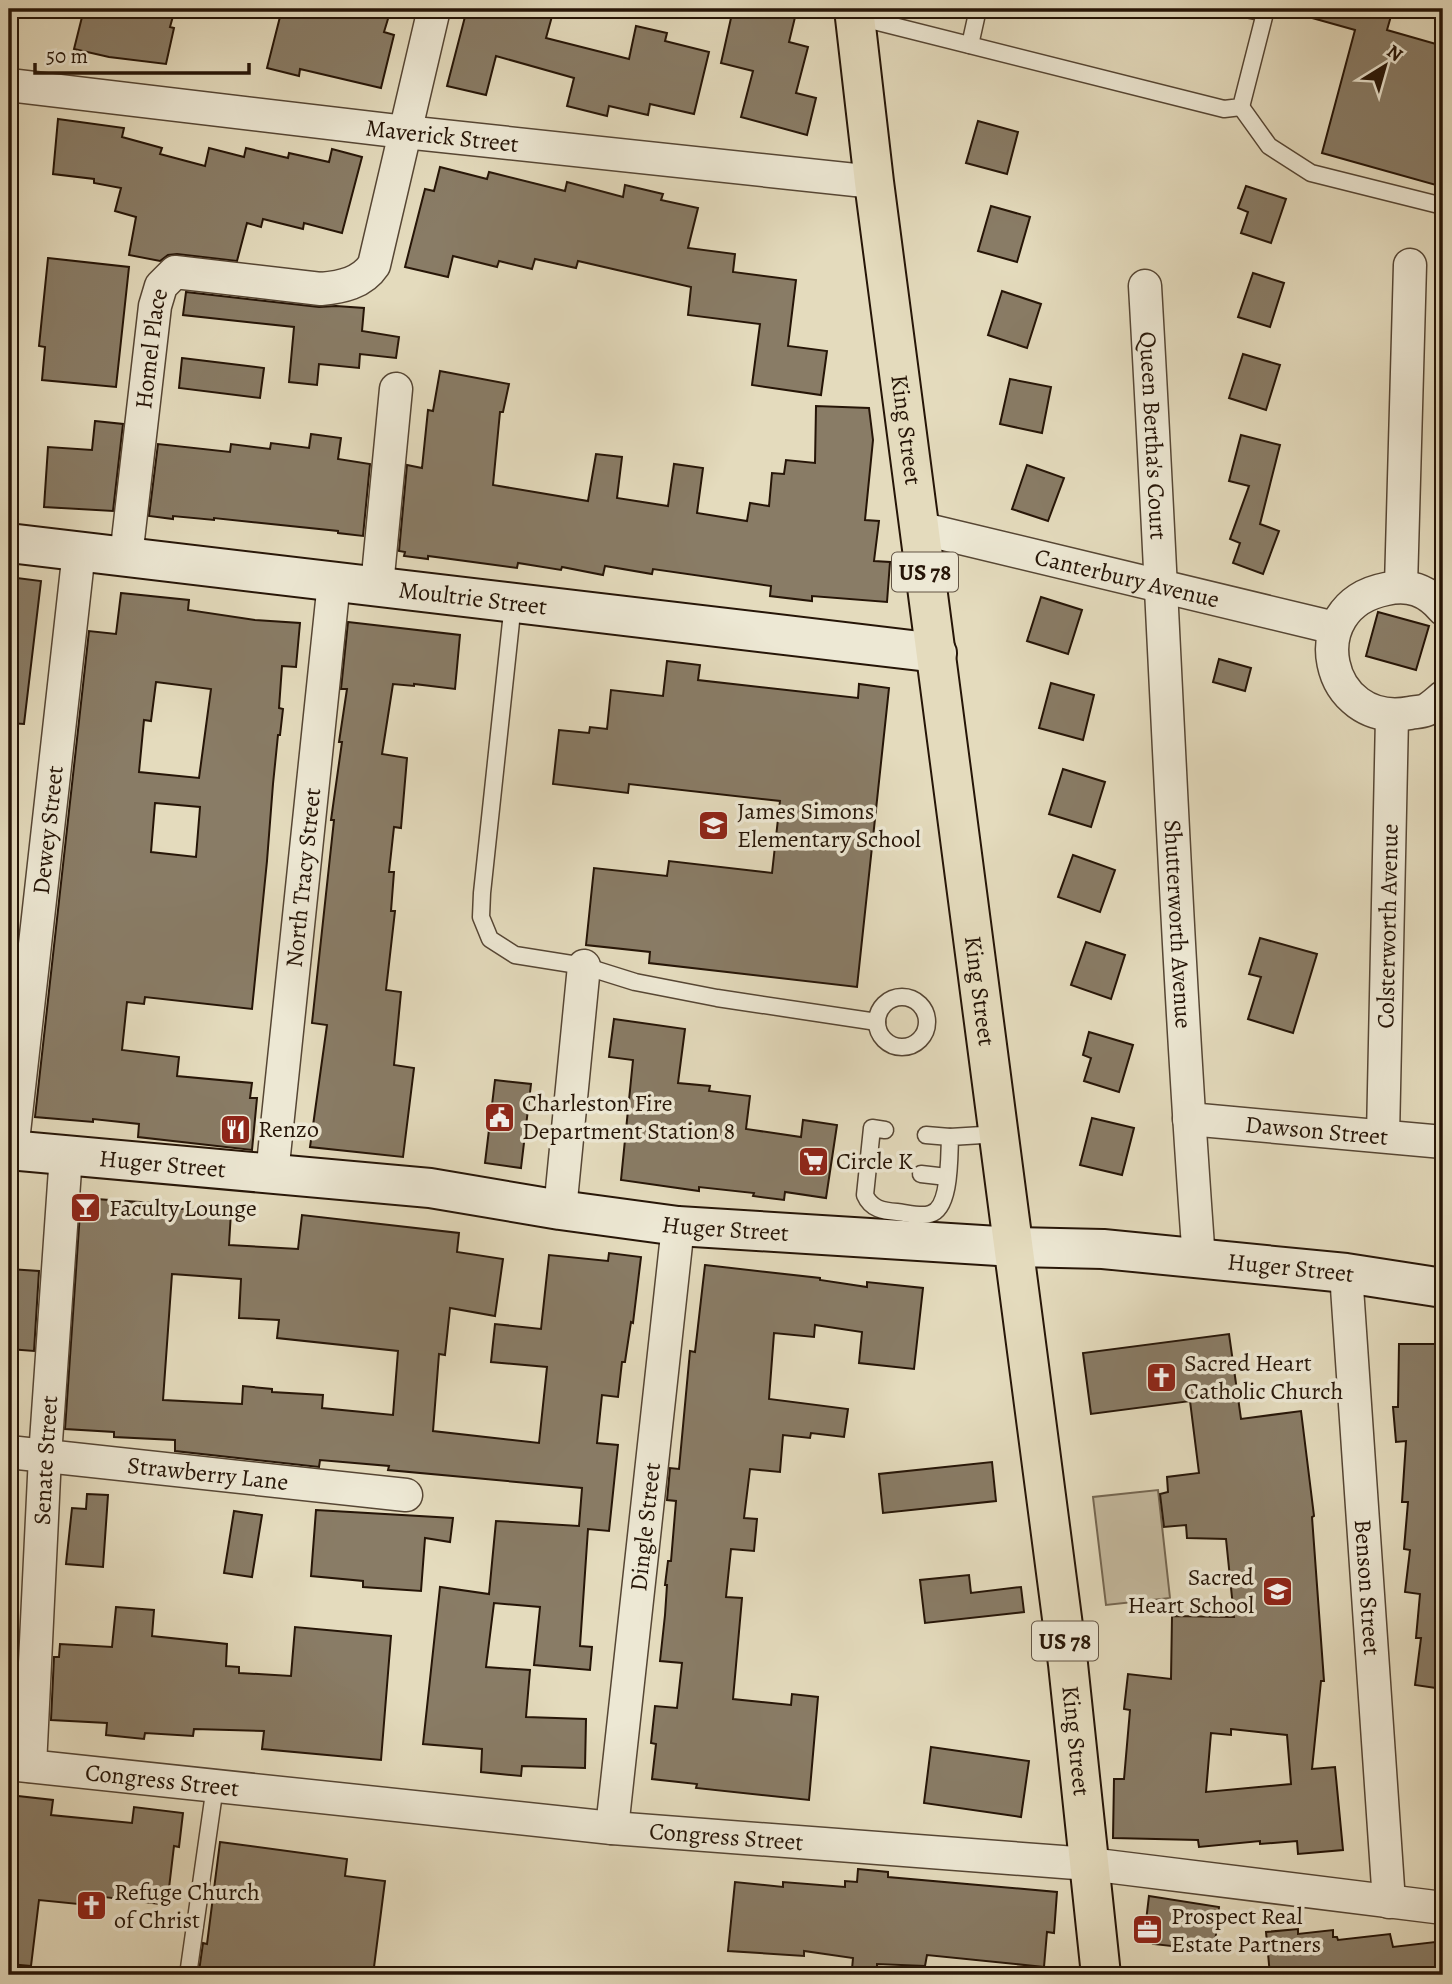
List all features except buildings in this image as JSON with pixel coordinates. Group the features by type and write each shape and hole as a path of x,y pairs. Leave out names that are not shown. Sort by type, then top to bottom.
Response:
{"main road":[{"name":"King Street","path":"854,13 1068,1664 1101,1975"}],"street":[{"path":"405,132 434,9"},
{"name":"Maverick Street","path":"9,85 405,132 874,182"},
{"name":"Homel Place","path":"126,557 155,306 161,286 168,276 175,272 321,289 352,283 368,275 374,265 405,132"},
{"path":"1401,586 1410,265"},
{"name":"Queen Bertha's Court","path":"1145,286 1163,587"},
{"path":"377,586 396,389"},
{"name":"Canterbury Avenue","path":"919,528 1335,628"},
{"name":"Moultrie Street","path":"9,543 937,653"},
{"name":"Dewey Street","path":"10,1150 79,551"},
{"name":"North Tracy Street","path":"272,1174 334,582"},
{"path":"1443,608 1433,597 1412,588 1401,586 1368,593 1342,615 1335,628 1331,647 1338,680 1360,705 1381,715 1392,717 1425,710 1443,697"},
{"name":"Shutterworth Avenue","path":"1163,587 1189,1119 1199,1260"},
{"name":"Colsterworth Avenue","path":"1383,1136 1392,717"},
{"path":"560,1210 584,966"},
{"name":"Dawson Street","path":"1189,1119 1443,1142"},
{"name":"Huger Street","path":"10,1150 430,1188 678,1226 881,1224 1014,1247 1103,1250 1346,1273 1443,1288"},
{"name":"Senate Street","path":"19,1765 45,1456 66,1155"},
{"name":"Dingle Street","path":"612,1828 678,1226"},
{"name":"Benson Street","path":"1346,1273 1389,1902"},
{"name":"Strawberry Lane","path":"9,1452 406,1495"},
{"name":"Congress Street","path":"19,1765 612,1828 1089,1864 1443,1908"}],"lane":[{"path":"970,45 978,9"},
{"path":"1241,107 1267,11 1246,9"},
{"path":"854,13 970,45 1224,108 1241,107"},
{"path":"1241,107 1269,146 1311,173 1443,206"},
{"path":"513,603 481,917 490,939 515,955 584,966 635,982 717,998 877,1022"},
{"path":"885,1129 872,1128 874,1168 865,1195 881,1224 929,1215 939,1210 945,1200 950,1138"},
{"path":"926,1135 950,1138 999,1134"},
{"path":"922,1174 947,1177"},
{"path":"188,1975 215,1786"}],"shaded area":[{"path":"1158,1490 1170,1598 1106,1605 1093,1497"}],"place":[{"name":"James Simons Elementary School","path":"714,825"},
{"name":"Charleston Fire Department Station 8","path":"499,1117"},
{"name":"Renzo","path":"235,1129"},
{"name":"Circle K","path":"813,1161"},
{"name":"Faculty Lounge","path":"86,1208"},
{"name":"Sacred Heart Catholic Church","path":"1161,1377"},
{"name":"Sacred Heart School","path":"1277,1591"},
{"name":"Refuge Church of Christ","path":"91,1906"},
{"name":"Prospect Real Estate Partners","path":"1148,1930"}]}
